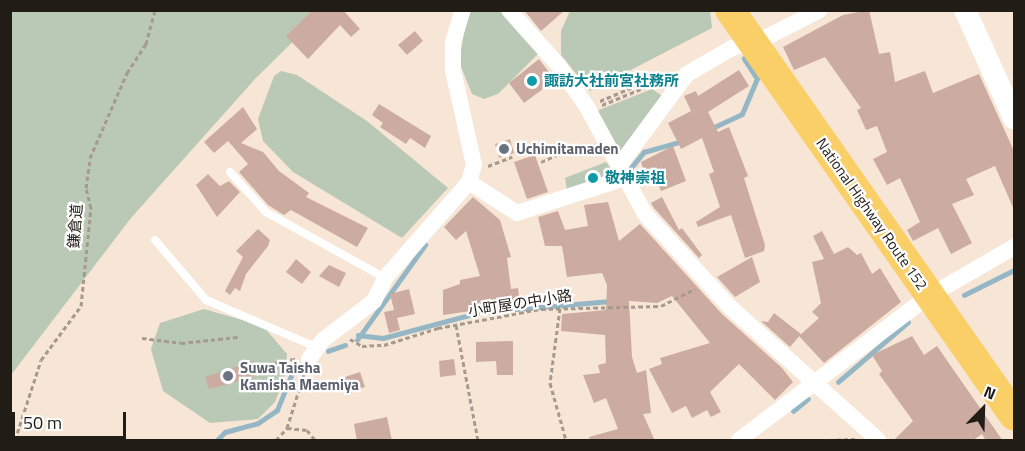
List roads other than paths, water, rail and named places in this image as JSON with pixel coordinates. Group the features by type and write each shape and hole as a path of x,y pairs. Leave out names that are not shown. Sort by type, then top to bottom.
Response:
{"highway":[{"name":"National Highway Route 152","path":"730,10 1014,416"}],"street":[{"path":"463,10 454,36 453,70 471,177 517,213 622,172 687,74 819,10"},
{"path":"509,10 559,66 588,109 645,214 704,281 878,441"},
{"path":"965,10 1014,118"},
{"path":"313,353 374,301 385,278 471,177"},
{"path":"739,441 817,384 929,296 1014,247"}],"lane":[{"path":"231,172 266,212 385,278"},
{"path":"154,240 206,300 313,353"}],"waterway":[{"path":"710,129 742,114 757,79 744,59"},
{"path":"630,169 644,152 683,141"},
{"path":"357,340 425,245"},
{"path":"964,295 1014,270"},
{"path":"358,335 383,338 481,312 611,301"},
{"path":"838,382 908,322"},
{"path":"328,351 345,345"},
{"path":"217,440 225,432 258,423 277,410 293,371"},
{"path":"793,411 808,399"}],"place":[{"name":"諏訪大社前宮社務所","path":"532,81"},
{"name":"Uchimitamaden","path":"504,149"},
{"name":"敬神崇祖","path":"593,178"},
{"name":"Suwa Taisha Kamisha Maemiya","path":"228,376"}]}
